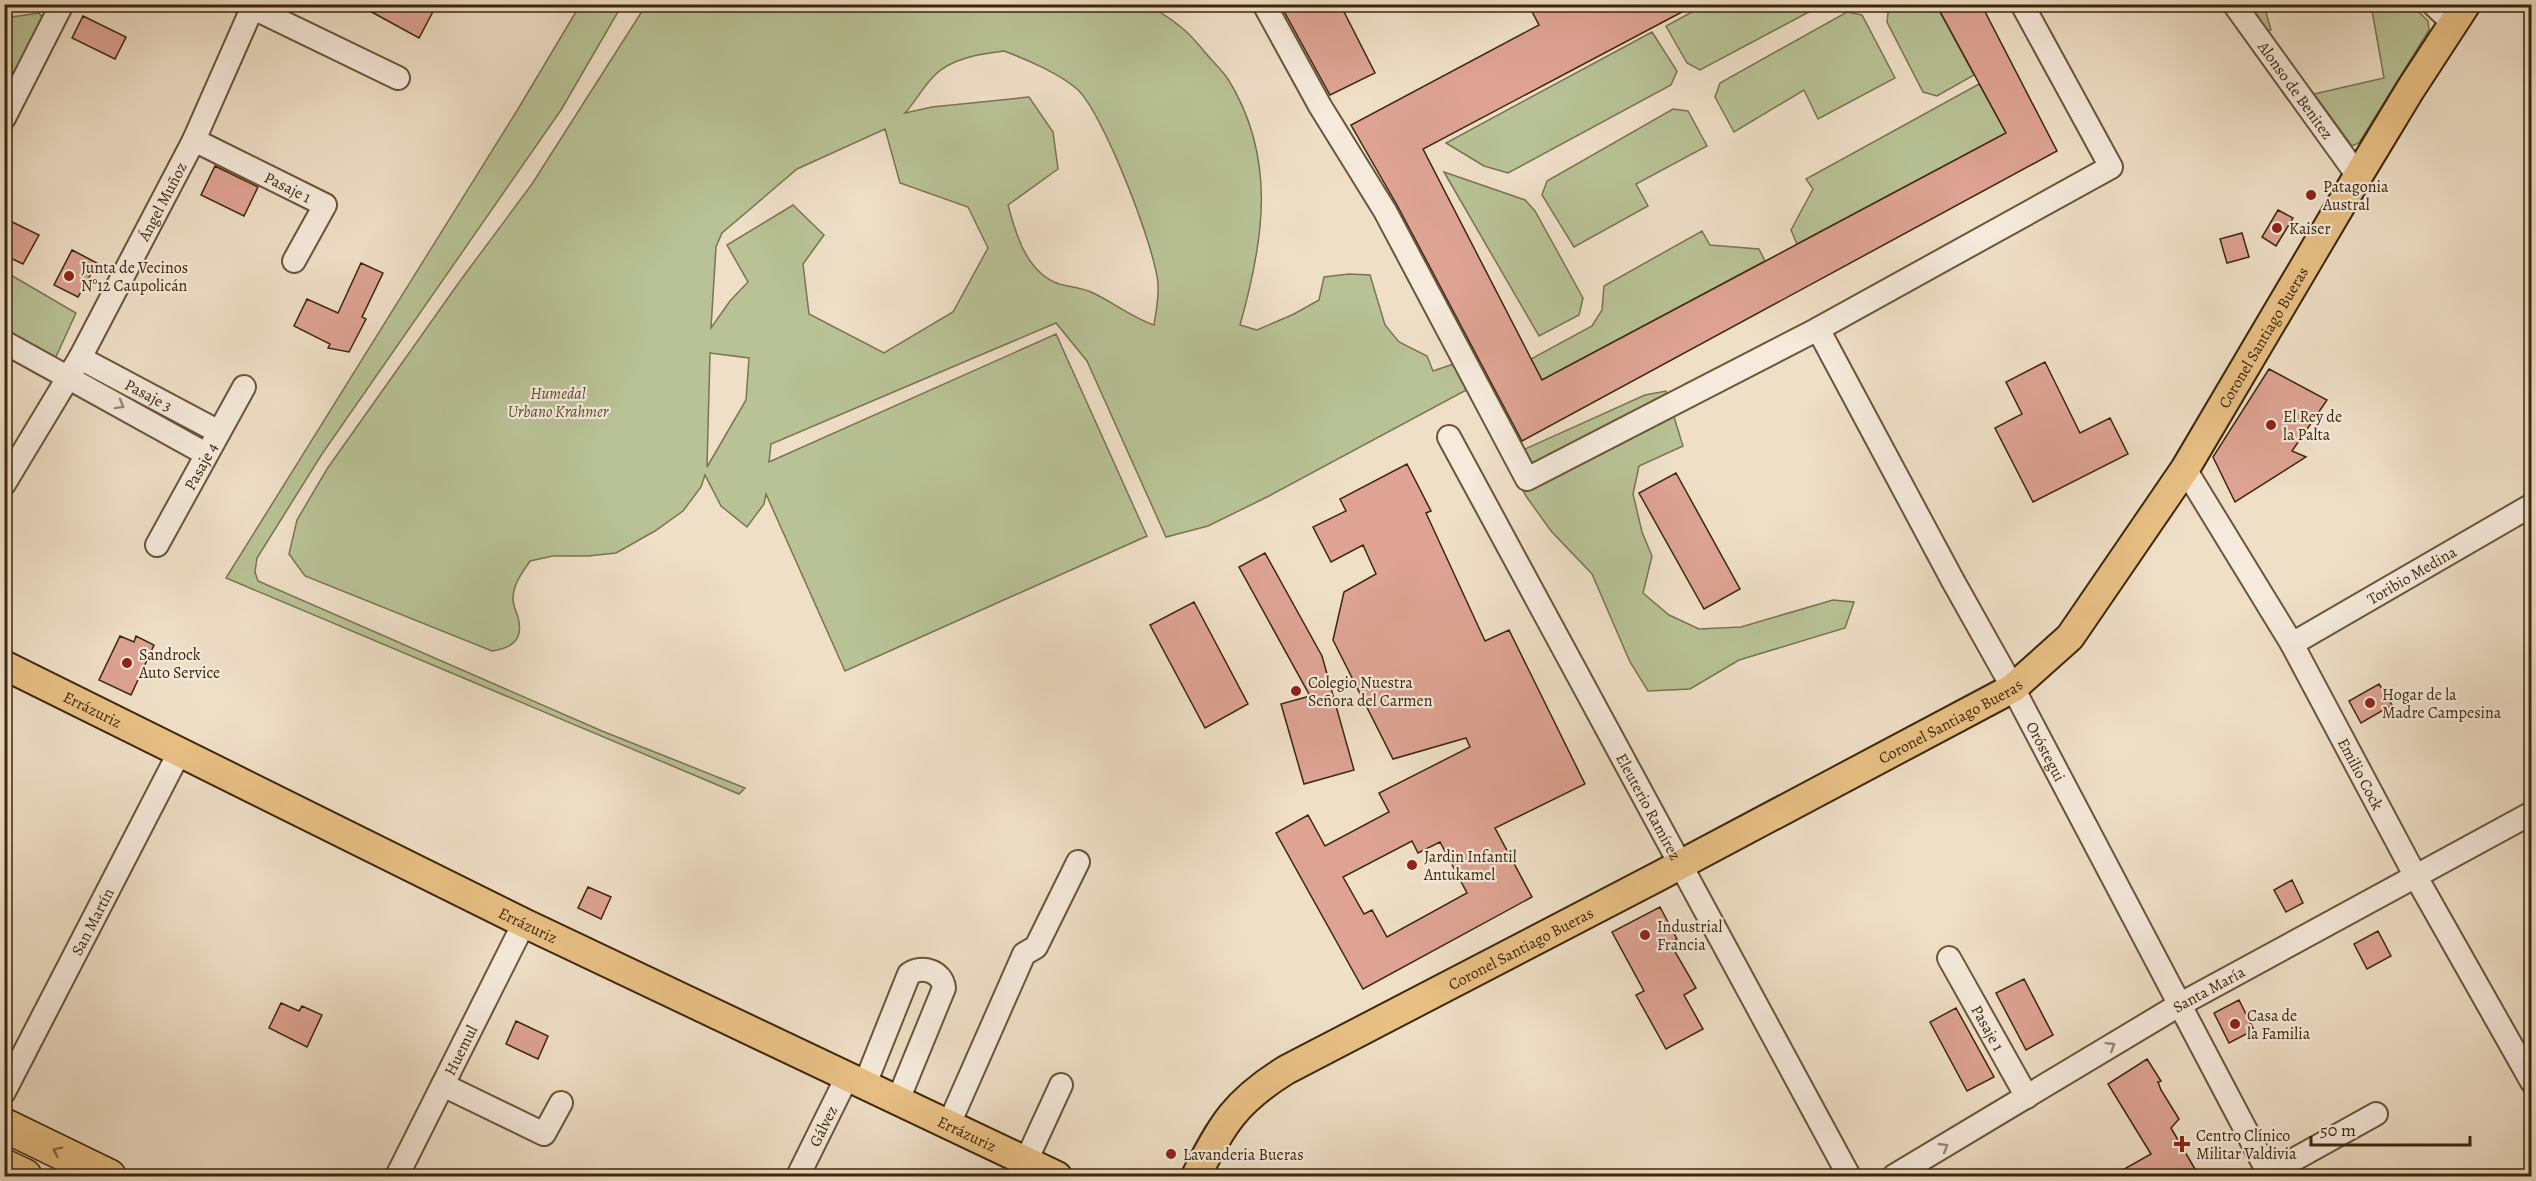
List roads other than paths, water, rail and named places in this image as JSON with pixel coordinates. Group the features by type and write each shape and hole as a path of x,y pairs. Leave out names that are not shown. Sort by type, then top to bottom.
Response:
{"highway":[{"path":"4,1125 109,1176"},
{"path":"4,1166 25,1176"}],"main road":[{"name":"Coronel Santiago Bueras","path":"1196,1176 1214,1141 1233,1112 1257,1088 1286,1070 2013,688 2070,637 2185,469 2358,176 2410,90 2460,14"},
{"name":"Errázuriz","path":"4,665 524,923 1057,1176"}],"street":[{"path":"4,118 62,4"},
{"path":"1264,4 1320,106 1385,211 1527,479 1818,329 2111,167 2022,4"},
{"name":"Alonso de Benitez","path":"2234,4 2358,176"},
{"path":"2433,4 2460,14"},
{"path":"250,5 398,78"},
{"name":"Ángel Muñoz","path":"4,484 74,367 194,140 250,5"},
{"name":"Pasaje 1","path":"194,140 325,205 294,261"},
{"name":"Oróstegui","path":"1818,329 2013,688 2269,1175"},
{"path":"4,342 74,367"},
{"name":"Pasaje 3","path":"74,367 219,432"},
{"name":"Pasaje 3","path":"74,367 206,453"},
{"name":"Pasaje 4","path":"157,545 244,387"},
{"name":"Eleuterio Ramírez","path":"1449,437 1850,1176"},
{"name":"Emilio Cock","path":"2185,469 2292,644 2416,877 2532,1082"},
{"name":"Toribio Medina","path":"2292,644 2532,505"},
{"name":"San Martín","path":"4,1092 180,751"},
{"name":"Santa María","path":"1894,1176 2179,1005 2532,813"},
{"path":"949,1124 1024,954 1036,947 1078,862"},
{"name":"Huemul","path":"397,1176 524,923"},
{"name":"Pasaje 1","path":"1949,958 2027,1097"},
{"name":"Gálvez","path":"798,1176 856,1079 909,974 915,969 923,968 938,975 943,981 944,988 898,1100"},
{"path":"443,1085 544,1134 561,1103"},
{"path":"1026,1161 1061,1085"},
{"path":"2269,1175 2376,1114"}],"place":[{"name":"Patagonia Austral","path":"2311,195"},
{"name":"Kaiser","path":"2277,228"},
{"name":"Junta de Vecinos N°12 Caupolicán","path":"69,276"},
{"name":"El Rey de la Palta","path":"2271,425"},
{"name":"Sandrock Auto Service","path":"127,663"},
{"name":"Colegio Nuestra Señora del Carmen","path":"1296,691"},
{"name":"Hogar de la Madre Campesina","path":"2370,703"},
{"name":"Jardin Infantil Antukamel","path":"1412,865"},
{"name":"Industrial Francia","path":"1645,935"},
{"name":"Casa de la Familia","path":"2235,1024"},
{"name":"Centro Clínico Militar Valdivia","path":"2182,1144"},
{"name":"Lavanderia Bueras","path":"1171,1154"}],"park label":[{"name":"Humedal Urbano Krahmer","path":"558,402"}]}
